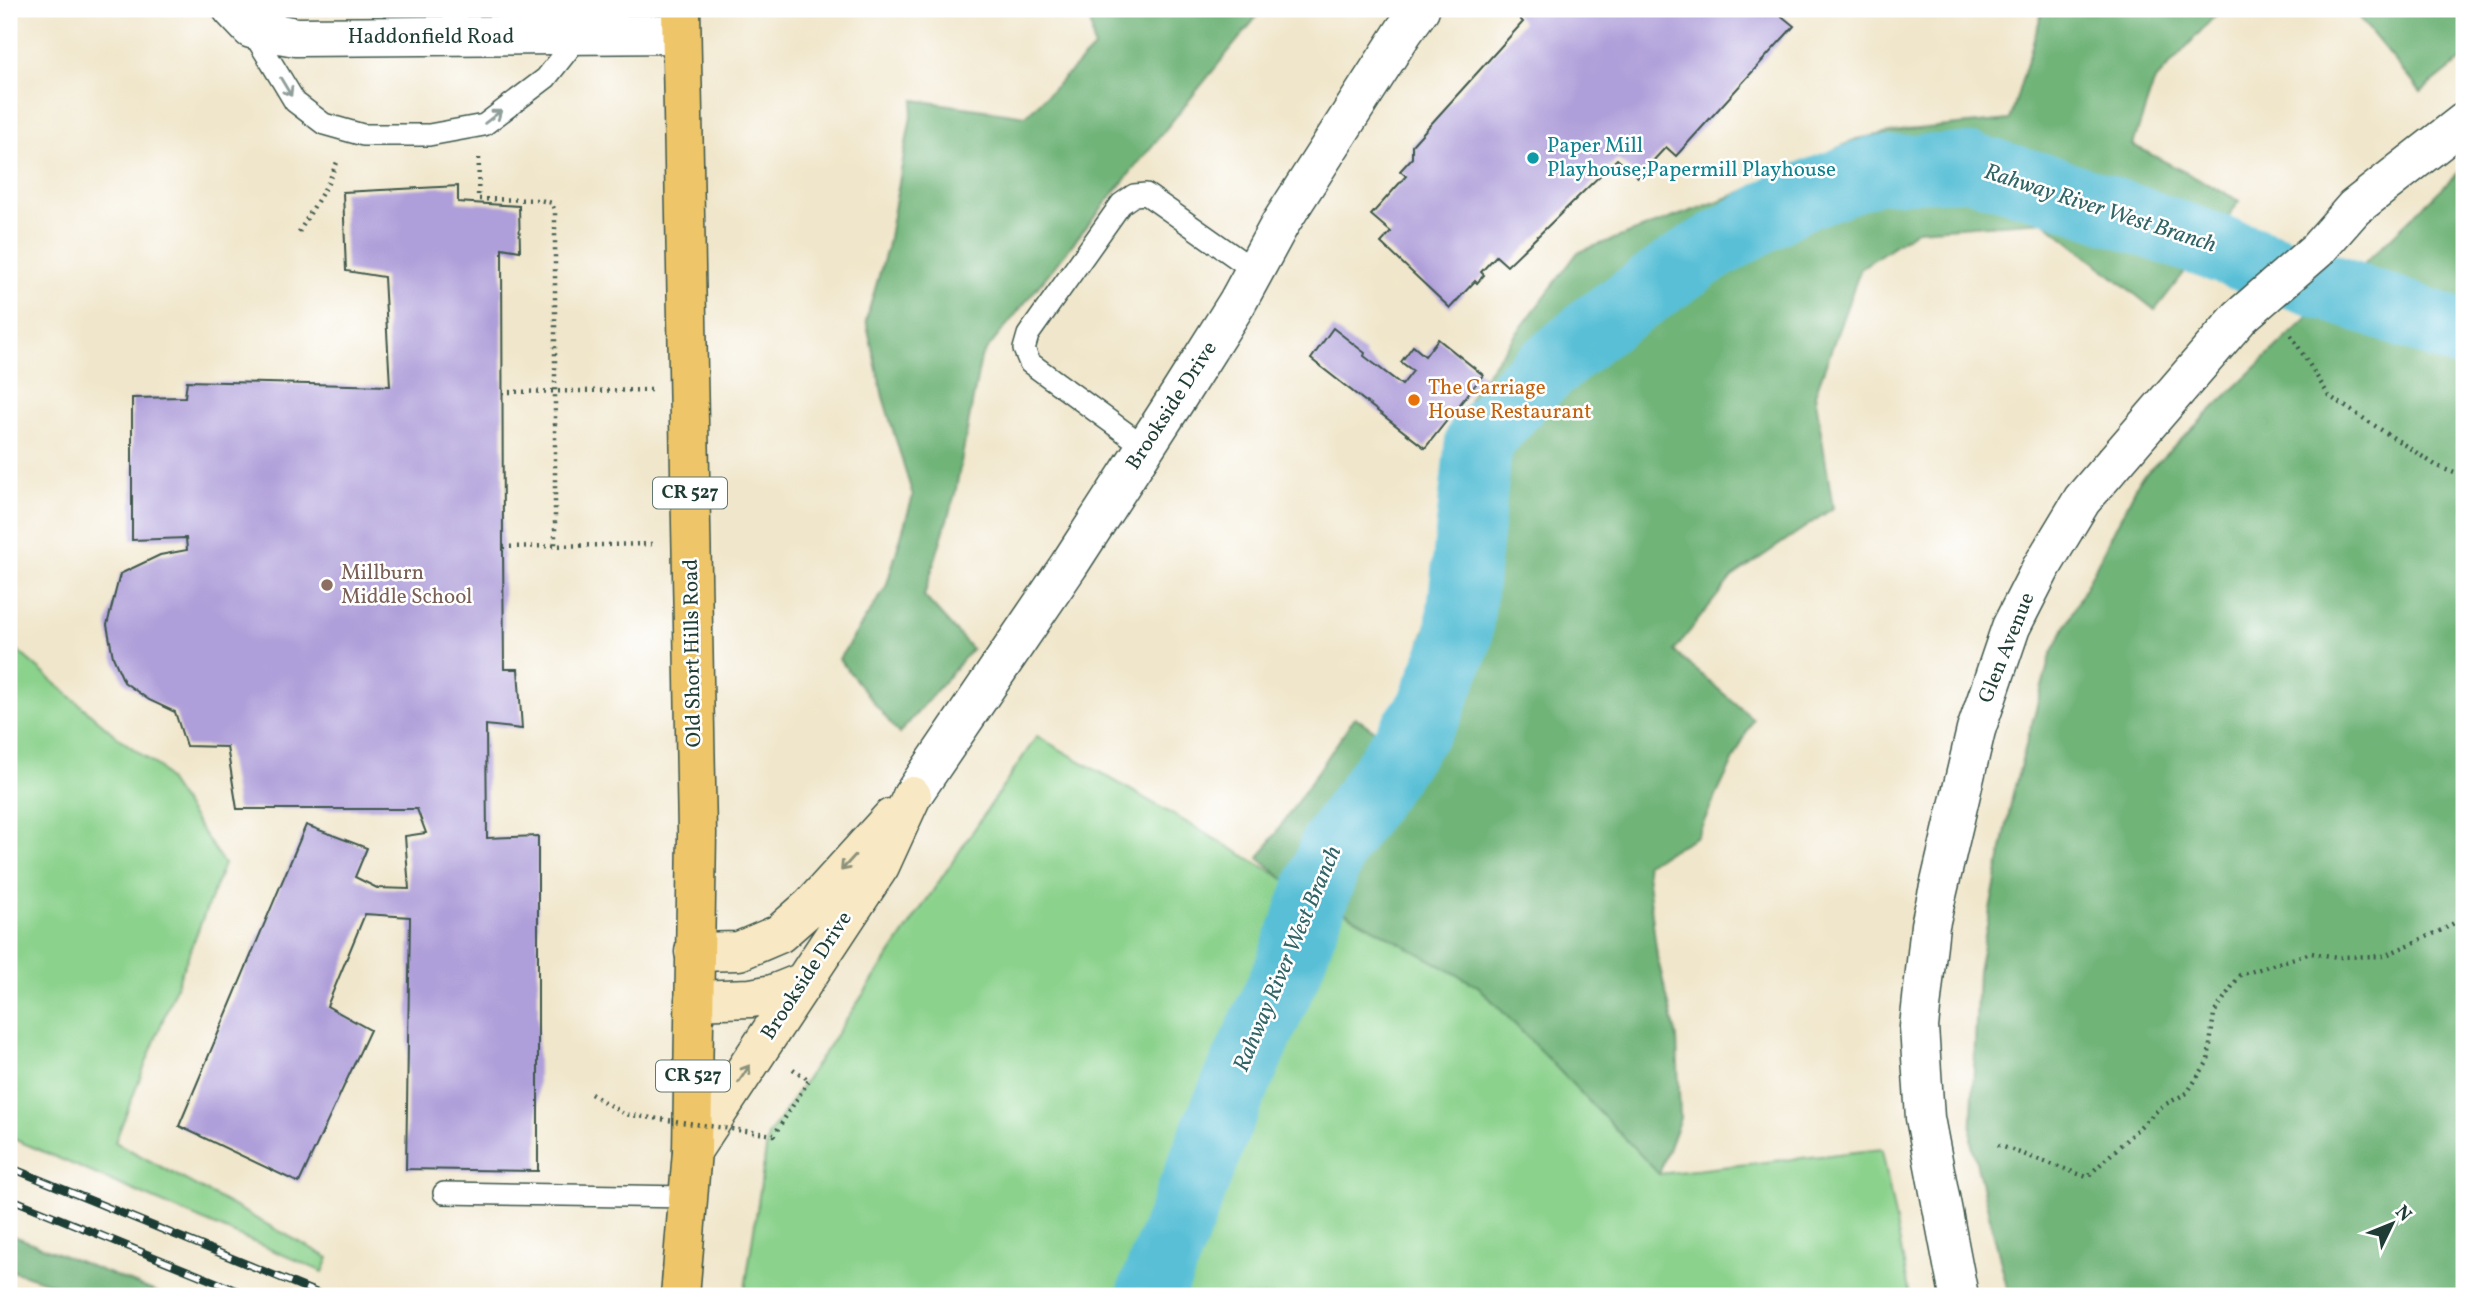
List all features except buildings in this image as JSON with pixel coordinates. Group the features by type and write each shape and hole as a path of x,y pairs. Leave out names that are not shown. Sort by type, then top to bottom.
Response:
{"main road":[{"name":"Old Short Hills Road","path":"680,1296 692,1151 696,820 681,22"},
{"name":"Brookside Drive","path":"694,953 739,951 779,933 811,906 912,796"},
{"name":"Brookside Drive","path":"692,1151 880,866 912,796"},
{"path":"694,1000 751,998 772,994 803,982"}],"street":[{"name":"Brookside Drive","path":"912,796 1069,565 1237,303 1287,213 1420,9"},
{"name":"Haddonfield Road","path":"241,19 296,37 580,35 681,22"},
{"name":"Glen Avenue","path":"1959,1296 1925,1118 1919,1027 1930,925 1976,730 2011,626 2041,568 2082,499 2240,317 2317,250 2354,208 2464,122"}],"lane":[{"path":"241,19 295,102 324,124 363,135 429,135 484,125 545,78 580,35"},
{"path":"1145,447 1030,363 1024,349 1028,335 1121,204 1134,194 1146,194 1255,271"},
{"path":"444,1193 689,1197"}],"path":[{"path":"299,232 328,183 339,156"},
{"path":"479,158 478,199 540,200 552,203 555,213 555,546"},
{"path":"2291,335 2329,396 2437,467 2464,477"},
{"path":"502,392 656,390"},
{"path":"503,547 658,544"},
{"path":"1998,1145 2087,1177 2162,1107 2187,1093 2208,1061 2214,1013 2240,975 2311,953 2337,957 2384,956 2464,917"},
{"path":"592,1094 624,1114 774,1135 809,1080"}],"green space":[{"path":"1089,9 1263,9 981,357 955,494 924,596 972,649 899,734 839,659 886,587 913,496 883,397 866,320 887,248 914,100 1026,116 1094,48"},
{"path":"2043,9 2221,9 2154,82 2133,145 2240,201 2155,310 2043,221 1917,230 1861,268 1815,394 1833,508 1732,577 1674,651 1753,719 1697,836 1646,864 1657,956 1677,1038 1680,1118 1659,1174 1478,986 1281,877 1259,858 1355,717 1379,734 1413,680 1419,648 1433,606 1444,467 1472,393 1578,252 1735,195 1857,139 1906,130 2010,120"},
{"path":"2363,9 2464,9 2464,58 2421,92 2360,19"},
{"path":"2464,167 2464,1296 2009,1296 1971,1141 1978,971 2013,793 2050,657 2140,479"},
{"path":"9,643 116,736 160,768 224,864 115,1142 329,1258 323,1272 9,1137"},
{"path":"1037,736 1281,877 1478,986 1659,1174 1882,1149 1910,1296 744,1296 768,1136"},
{"path":"9,1234 166,1296 88,1296 9,1270"}],"waterway":[{"name":"Rahway River West Branch","path":"1150,1296 1217,1126 1289,967 1334,845 1430,709 1458,639 1479,441 1528,385 1597,326 1698,256 1794,200 1875,170 1971,167 2049,189 2464,335"}],"railway":[{"path":"9,1167 325,1296"},
{"path":"9,1198 250,1296"}],"place":[{"name":"Paper Mill Playhouse;Papermill Playhouse","path":"1533,158"},
{"name":"The Carriage House Restaurant","path":"1414,400"},
{"name":"Millburn Middle School","path":"327,585"}]}
